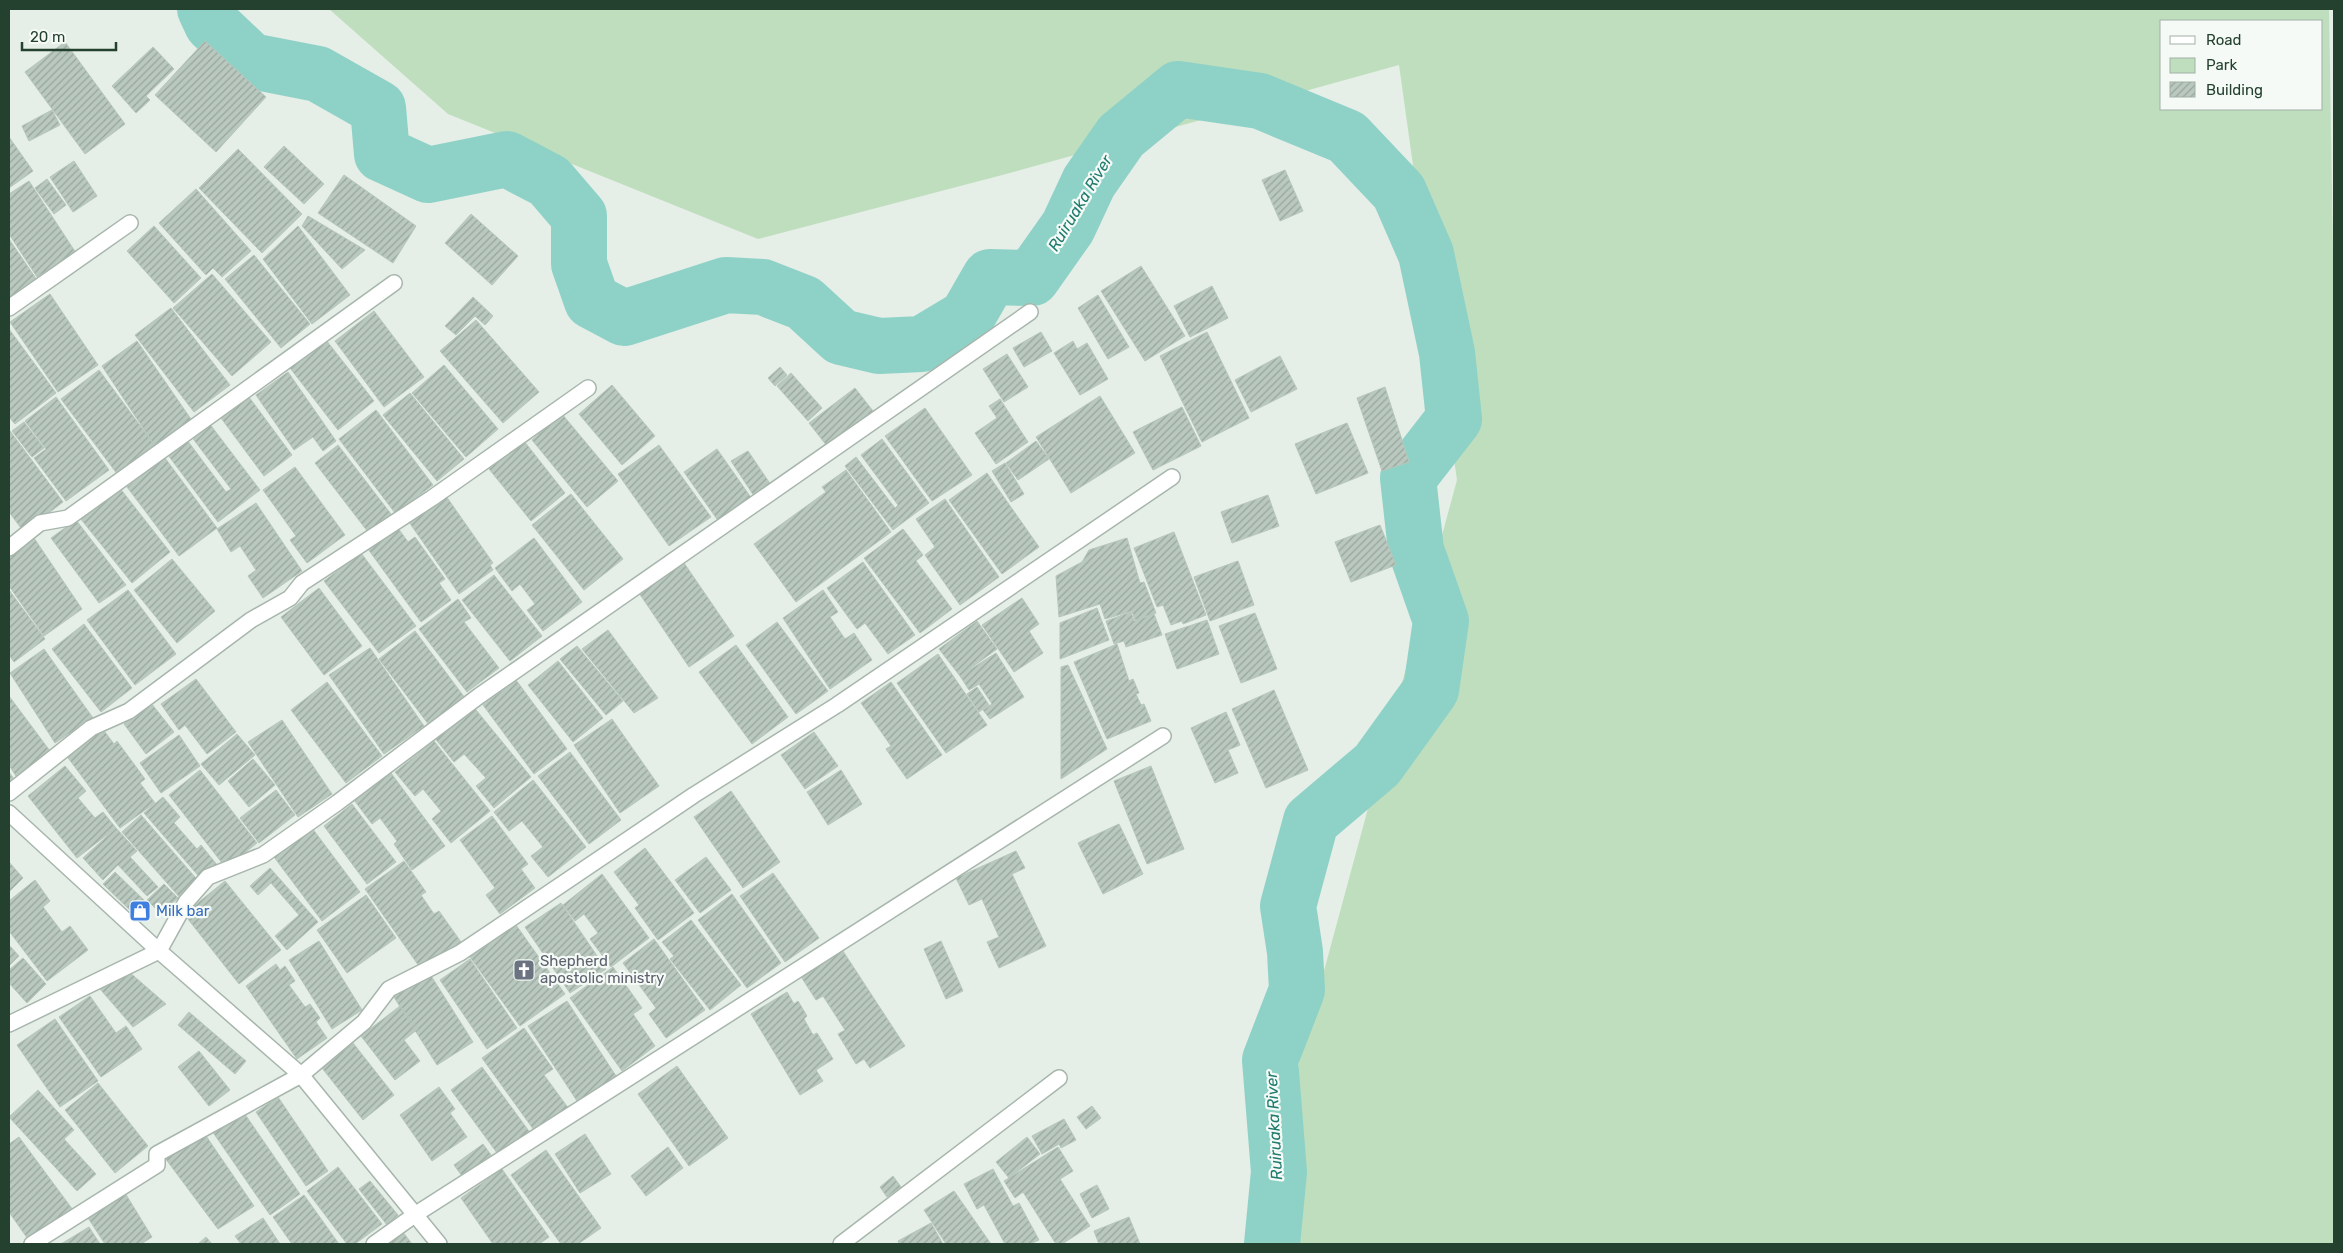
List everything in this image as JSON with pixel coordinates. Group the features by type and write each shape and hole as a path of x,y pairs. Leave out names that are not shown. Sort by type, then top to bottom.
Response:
{"street":[{"path":"9,308 130,223"},
{"path":"9,548 40,523 68,518 394,282"},
{"path":"9,1024 159,951 186,902 208,877 262,855 337,803 479,696 1030,312"},
{"path":"9,793 91,728 129,711 251,620 290,598 302,583 432,498 588,388"},
{"path":"32,1244 157,1165 157,1154 301,1075 364,1022 389,989 460,953 694,795 837,705 1172,477"},
{"path":"374,1244 416,1214 1163,736"},
{"path":"9,813 159,951 301,1075 440,1244"},
{"path":"841,1244 1059,1078"}],"green space":[{"path":"329,9 2329,9 2334,314 2334,1244 1250,1244 1457,480 1399,65 1006,174 758,239 448,114"}],"building":[{"path":"205,41 266,97 216,152 155,95"},
{"path":"65,42 125,124 85,154 25,72"},
{"path":"153,47 174,69 146,96 150,100 136,113 112,86"},
{"path":"52,110 60,125 29,141 22,126"},
{"path":"9,137 33,171 9,188"},
{"path":"284,146 324,184 304,204 264,167"},
{"path":"238,149 302,214 262,253 199,188"},
{"path":"74,161 97,196 73,212 50,177"},
{"path":"1285,170 1303,211 1280,221 1262,180"},
{"path":"344,175 416,226 393,263 318,213"},
{"path":"47,179 66,205 54,214 35,188"},
{"path":"29,181 76,253 37,277 9,234 9,194"},
{"path":"196,189 251,251 222,277 213,268 206,275 159,223"},
{"path":"471,214 518,256 492,285 445,243"},
{"path":"308,216 365,250 342,269 302,226"},
{"path":"154,226 201,278 174,303 127,251"},
{"path":"298,226 350,295 312,324 263,259"},
{"path":"9,239 39,283 9,305"},
{"path":"254,255 310,324 281,348 225,279"},
{"path":"1141,266 1185,336 1145,361 1101,291"},
{"path":"212,274 271,342 232,376 173,308"},
{"path":"1212,286 1228,318 1190,337 1174,306"},
{"path":"50,294 98,365 58,392 10,322"},
{"path":"1098,295 1129,347 1108,359 1078,308"},
{"path":"473,297 493,316 485,325 475,316 456,335 445,326"},
{"path":"171,308 230,385 194,412 135,335"},
{"path":"374,311 424,377 384,407 335,341"},
{"path":"476,320 539,392 503,423 440,351"},
{"path":"9,329 56,393 15,424 9,417"},
{"path":"1041,332 1052,351 1024,367 1013,348"},
{"path":"1207,332 1249,418 1202,442 1160,356"},
{"path":"326,340 374,401 338,430 290,368"},
{"path":"137,341 193,422 155,446 102,366"},
{"path":"1073,341 1077,349 1087,343 1108,379 1080,395 1054,353"},
{"path":"1007,354 1028,387 1004,402 983,369"},
{"path":"1280,356 1297,389 1251,412 1235,380"},
{"path":"444,365 498,429 466,457 412,393"},
{"path":"780,367 787,375 775,386 768,378"},
{"path":"99,370 156,447 118,475 61,399"},
{"path":"288,372 336,441 323,451 313,437 294,450 256,395"},
{"path":"791,373 822,408 808,421 777,386"},
{"path":"612,385 655,436 622,465 579,414"},
{"path":"1385,387 1409,462 1382,471 1357,398"},
{"path":"855,388 873,411 827,446 809,423"},
{"path":"410,393 464,459 437,481 383,415"},
{"path":"1100,396 1135,453 1071,493 1036,437"},
{"path":"56,397 109,470 66,501 34,458 46,449 25,421"},
{"path":"249,397 292,455 264,476 221,418"},
{"path":"1000,399 1028,442 996,464 975,433 997,418 989,406"},
{"path":"1182,407 1201,446 1153,470 1133,432"},
{"path":"925,408 972,475 932,501 885,436"},
{"path":"376,410 433,485 395,513 339,439"},
{"path":"562,414 618,481 587,507 532,440"},
{"path":"24,422 44,448 32,457 12,431"},
{"path":"209,423 260,490 218,522 168,455 187,440 226,492 231,489 191,436"},
{"path":"1347,423 1368,473 1316,494 1295,444"},
{"path":"10,431 63,502 24,532 9,512"},
{"path":"882,439 929,503 893,530 845,466 856,457 895,508 898,505 861,455"},
{"path":"524,441 565,493 531,521 489,469"},
{"path":"1036,441 1049,459 1018,480 1006,463"},
{"path":"338,445 391,514 368,532 315,463"},
{"path":"659,445 711,517 669,546 618,474"},
{"path":"717,449 752,499 719,522 684,472"},
{"path":"748,451 771,485 754,496 731,461"},
{"path":"165,458 217,528 179,556 127,487"},
{"path":"1005,463 1024,494 1011,502 992,471"},
{"path":"295,467 345,535 307,563 290,540 296,536 263,490"},
{"path":"846,470 891,532 796,602 754,544 826,492 822,487"},
{"path":"987,473 1039,547 1002,574 949,500"},
{"path":"119,487 170,552 132,583 80,518"},
{"path":"571,494 623,559 584,590 532,525"},
{"path":"1268,495 1279,526 1232,543 1221,512"},
{"path":"446,496 493,563 490,565 493,570 459,594 409,522"},
{"path":"945,499 999,577 960,605 925,555 935,547 916,519"},
{"path":"256,503 302,571 263,598 248,576 256,570 240,546 231,552 217,529"},
{"path":"76,520 126,585 99,603 51,538"},
{"path":"1380,525 1396,565 1351,582 1335,542"},
{"path":"398,528 408,542 415,537 445,579 439,583 451,600 421,622 368,549"},
{"path":"903,529 923,555 916,561 952,609 920,633 864,558"},
{"path":"1174,532 1206,615 1183,624 1182,621 1171,625 1163,605 1157,607 1134,548"},
{"path":"34,538 82,609 44,636 9,586 9,557"},
{"path":"534,538 582,602 543,631 527,610 535,604 520,584 512,591 495,568"},
{"path":"1127,538 1140,583 1144,582 1156,613 1135,620 1132,611 1105,619 1100,604 1059,617 1056,576 1082,562 1089,550"},
{"path":"361,553 416,626 379,653 324,581"},
{"path":"172,559 215,611 177,643 134,590"},
{"path":"682,560 734,636 689,667 637,590"},
{"path":"1238,561 1254,605 1210,621 1194,577"},
{"path":"863,562 915,635 888,654 865,623 857,629 827,588"},
{"path":"494,575 542,636 510,661 462,600"},
{"path":"319,588 362,646 324,675 281,617"},
{"path":"9,590 45,639 14,662 9,655"},
{"path":"128,590 176,654 135,685 87,620"},
{"path":"823,590 838,612 830,617 845,639 854,633 872,660 830,689 783,618"},
{"path":"1022,598 1039,624 1029,631 1043,653 1014,672 982,625"},
{"path":"458,599 471,618 464,622 499,668 467,692 419,629"},
{"path":"1097,608 1109,640 1060,659 1060,623"},
{"path":"1131,612 1134,621 1154,614 1162,635 1126,647 1124,641 1114,644 1106,621"},
{"path":"1255,613 1277,669 1241,683 1219,626"},
{"path":"1207,620 1219,654 1177,669 1165,634"},
{"path":"977,621 997,649 960,676 939,649"},
{"path":"777,622 828,691 796,714 746,645"},
{"path":"84,624 132,688 101,712 52,649"},
{"path":"608,630 658,698 634,713 582,649"},
{"path":"415,631 465,698 429,725 379,659"},
{"path":"1117,644 1129,681 1133,679 1139,693 1136,694 1141,705 1144,704 1151,721 1107,739 1074,662"},
{"path":"736,645 788,717 752,744 699,672"},
{"path":"577,646 623,701 606,715 560,659"},
{"path":"370,648 424,726 384,754 329,675"},
{"path":"44,649 93,718 55,743 10,673"},
{"path":"996,653 1024,697 990,719 983,710 992,704 979,684 969,690 960,676"},
{"path":"938,654 987,725 946,753 897,683"},
{"path":"558,661 603,718 573,742 528,685"},
{"path":"1068,665 1107,749 1061,779 1061,667"},
{"path":"196,679 236,732 207,754 185,725 179,730 161,704"},
{"path":"516,680 567,749 534,774 483,705"},
{"path":"327,682 382,756 346,783 291,710"},
{"path":"891,682 942,755 907,779 886,749 891,746 861,703"},
{"path":"977,687 989,705 979,712 967,694"},
{"path":"1274,690 1308,770 1266,788 1232,709"},
{"path":"9,696 50,751 16,776 9,765"},
{"path":"151,703 174,732 146,754 124,724"},
{"path":"472,705 531,777 494,808 476,786 486,778 464,754 454,762 434,737"},
{"path":"1226,712 1240,745 1228,750 1238,773 1215,783 1191,728"},
{"path":"612,719 659,786 620,813 574,745"},
{"path":"282,720 332,794 298,817 248,742"},
{"path":"102,728 114,744 117,741 145,779 140,783 155,803 120,828 66,755"},
{"path":"814,732 838,766 805,789 781,755"},
{"path":"237,734 255,755 219,785 201,764"},
{"path":"179,735 200,766 161,793 140,763"},
{"path":"434,741 490,811 451,843 432,819 441,811 423,789 415,796 395,772"},
{"path":"570,752 621,820 589,844 538,776"},
{"path":"253,759 275,785 249,807 228,781"},
{"path":"65,766 86,791 78,798 95,818 103,812 116,828 77,858 28,796"},
{"path":"1151,766 1184,849 1147,864 1114,781"},
{"path":"200,770 257,843 226,868 169,795"},
{"path":"841,770 862,804 828,825 807,792"},
{"path":"9,772 16,782 9,787"},
{"path":"391,773 445,846 412,870 394,844 397,841 380,818 372,824 354,800"},
{"path":"533,780 586,847 548,877 531,856 543,847 522,821 509,831 494,812"},
{"path":"276,790 295,815 259,843 240,818"},
{"path":"731,791 780,862 743,888 694,817"},
{"path":"163,797 180,817 174,823 197,849 201,845 218,866 202,880 144,813"},
{"path":"352,804 396,862 367,884 324,826"},
{"path":"141,815 201,884 182,900 122,832"},
{"path":"492,816 528,864 521,869 535,888 500,914 486,895 495,888 460,840"},
{"path":"1119,824 1143,874 1103,894 1078,843"},
{"path":"116,828 137,851 130,857 158,887 147,896 118,865 103,880 83,858"},
{"path":"312,828 360,892 322,921 274,857"},
{"path":"645,848 694,913 658,940 635,908 639,905 614,872"},
{"path":"1016,851 1025,868 1012,874 1046,946 999,968 987,942 999,937 982,899 969,905 956,878"},
{"path":"706,857 731,890 700,913 675,880"},
{"path":"404,861 426,892 421,895 434,914 439,911 461,942 421,969 365,889"},
{"path":"9,862 23,878 9,892"},
{"path":"270,868 318,922 287,950 275,936 299,915 271,883 258,895 250,886"},
{"path":"115,872 147,903 135,915 103,884"},
{"path":"773,873 819,938 785,962 740,896"},
{"path":"602,874 649,938 611,967 590,939 598,933 584,914 575,921 563,905"},
{"path":"35,880 50,901 43,907 62,932 70,926 88,950 47,981 9,931 9,901"},
{"path":"225,881 281,950 239,984 184,914"},
{"path":"164,884 178,898 161,914 147,900"},
{"path":"732,894 781,963 747,988 698,920"},
{"path":"366,895 396,938 347,973 317,930"},
{"path":"561,903 606,969 570,993 525,927"},
{"path":"691,920 741,985 710,1010 670,959 674,956 662,942"},
{"path":"516,925 565,994 520,1026 470,957"},
{"path":"654,939 705,1010 666,1038 649,1014 656,1008 623,963"},
{"path":"319,941 362,1010 332,1029 289,960"},
{"path":"941,941 963,991 946,999 924,949"},
{"path":"9,945 19,956 9,966"},
{"path":"841,948 905,1046 870,1068 864,1059 856,1064 838,1034 845,1030 823,996 816,1000 800,975"},
{"path":"23,958 46,984 27,1003 9,983 9,970"},
{"path":"470,959 517,1028 487,1049 440,980"},
{"path":"276,964 280,970 285,966 295,981 289,985 305,1007 310,1004 320,1018 316,1022 327,1038 297,1059 246,986"},
{"path":"613,967 642,1008 633,1014 655,1046 622,1071 570,998"},
{"path":"128,971 166,1004 133,1027 100,989"},
{"path":"428,971 473,1042 437,1065 392,994"},
{"path":"787,992 794,1004 798,1001 807,1016 804,1019 813,1035 817,1033 833,1059 816,1070 823,1081 800,1095 751,1014"},
{"path":"90,996 116,1033 126,1026 142,1049 101,1077 59,1017"},
{"path":"567,1001 618,1079 579,1104 528,1026"},
{"path":"400,1006 418,1029 404,1040 420,1061 395,1080 361,1036"},
{"path":"189,1012 246,1061 235,1074 178,1025"},
{"path":"55,1019 98,1081 60,1107 17,1045"},
{"path":"524,1028 553,1069 544,1075 569,1109 536,1133 482,1058"},
{"path":"353,1043 394,1095 363,1120 322,1068"},
{"path":"199,1051 230,1090 209,1106 178,1067"},
{"path":"677,1066 728,1138 689,1166 638,1094"},
{"path":"482,1067 531,1134 500,1157 451,1090"},
{"path":"98,1083 148,1146 115,1173 65,1110"},
{"path":"439,1087 455,1109 450,1113 467,1137 432,1161 400,1115"},
{"path":"38,1090 74,1130 64,1139 96,1174 77,1191 9,1117"},
{"path":"278,1097 328,1171 306,1186 256,1112"},
{"path":"1092,1106 1101,1118 1086,1129 1077,1117"},
{"path":"242,1110 300,1194 270,1215 212,1131"},
{"path":"1064,1119 1076,1140 1061,1148 1059,1144 1042,1154 1032,1136"},
{"path":"204,1133 254,1206 218,1229 165,1158"},
{"path":"585,1134 611,1174 580,1193 555,1154"},
{"path":"19,1137 73,1210 30,1242 9,1212 9,1144"},
{"path":"1027,1137 1040,1154 1009,1178 996,1162"},
{"path":"483,1144 494,1159 465,1180 454,1165"},
{"path":"668,1147 683,1168 646,1196 631,1176"},
{"path":"1058,1147 1073,1171 1060,1179 1090,1226 1062,1244 1056,1244 1023,1192 1015,1198 1004,1181"},
{"path":"546,1150 601,1228 578,1244 561,1244 511,1175"},
{"path":"338,1167 382,1224 355,1244 347,1244 307,1191"},
{"path":"502,1169 549,1237 539,1244 493,1244 461,1198"},
{"path":"993,1169 1013,1206 1019,1203 1039,1240 1030,1244 1005,1244 984,1205 977,1209 964,1184"},
{"path":"893,1176 901,1187 887,1197 880,1187"},
{"path":"370,1181 398,1215 387,1225 359,1189"},
{"path":"1097,1185 1109,1209 1092,1218 1080,1194"},
{"path":"954,1191 991,1244 946,1244 924,1210"},
{"path":"125,1193 152,1237 141,1244 105,1244 88,1218"},
{"path":"304,1195 339,1244 292,1244 273,1217"},
{"path":"1129,1217 1140,1244 1099,1244 1094,1231"},
{"path":"263,1218 280,1244 241,1244 235,1236"},
{"path":"931,1223 943,1244 899,1244 898,1241"},
{"path":"89,1227 100,1244 61,1244"},
{"path":"402,1231 412,1244 384,1244"},
{"path":"206,1237 212,1244 198,1244"}],"waterway":[{"name":"Ruiruaka River","path":"205,9 212,24 251,61 318,74 378,108 382,154 428,175 507,159 549,181 579,216 579,264 592,301 624,318 726,285 763,287 804,303 841,337 879,346 922,344 967,317 990,277 1032,278 1068,227 1089,182 1121,136 1178,89 1260,101 1347,137 1399,192 1426,254 1447,353 1454,419 1408,478 1416,550 1441,621 1431,690 1377,765 1311,821 1288,906 1295,952 1297,990 1270,1060 1279,1172 1272,1244"}],"place":[{"name":"Milk bar","path":"140,911"},
{"name":"Shepherd apostolic ministry","path":"524,970"}]}
